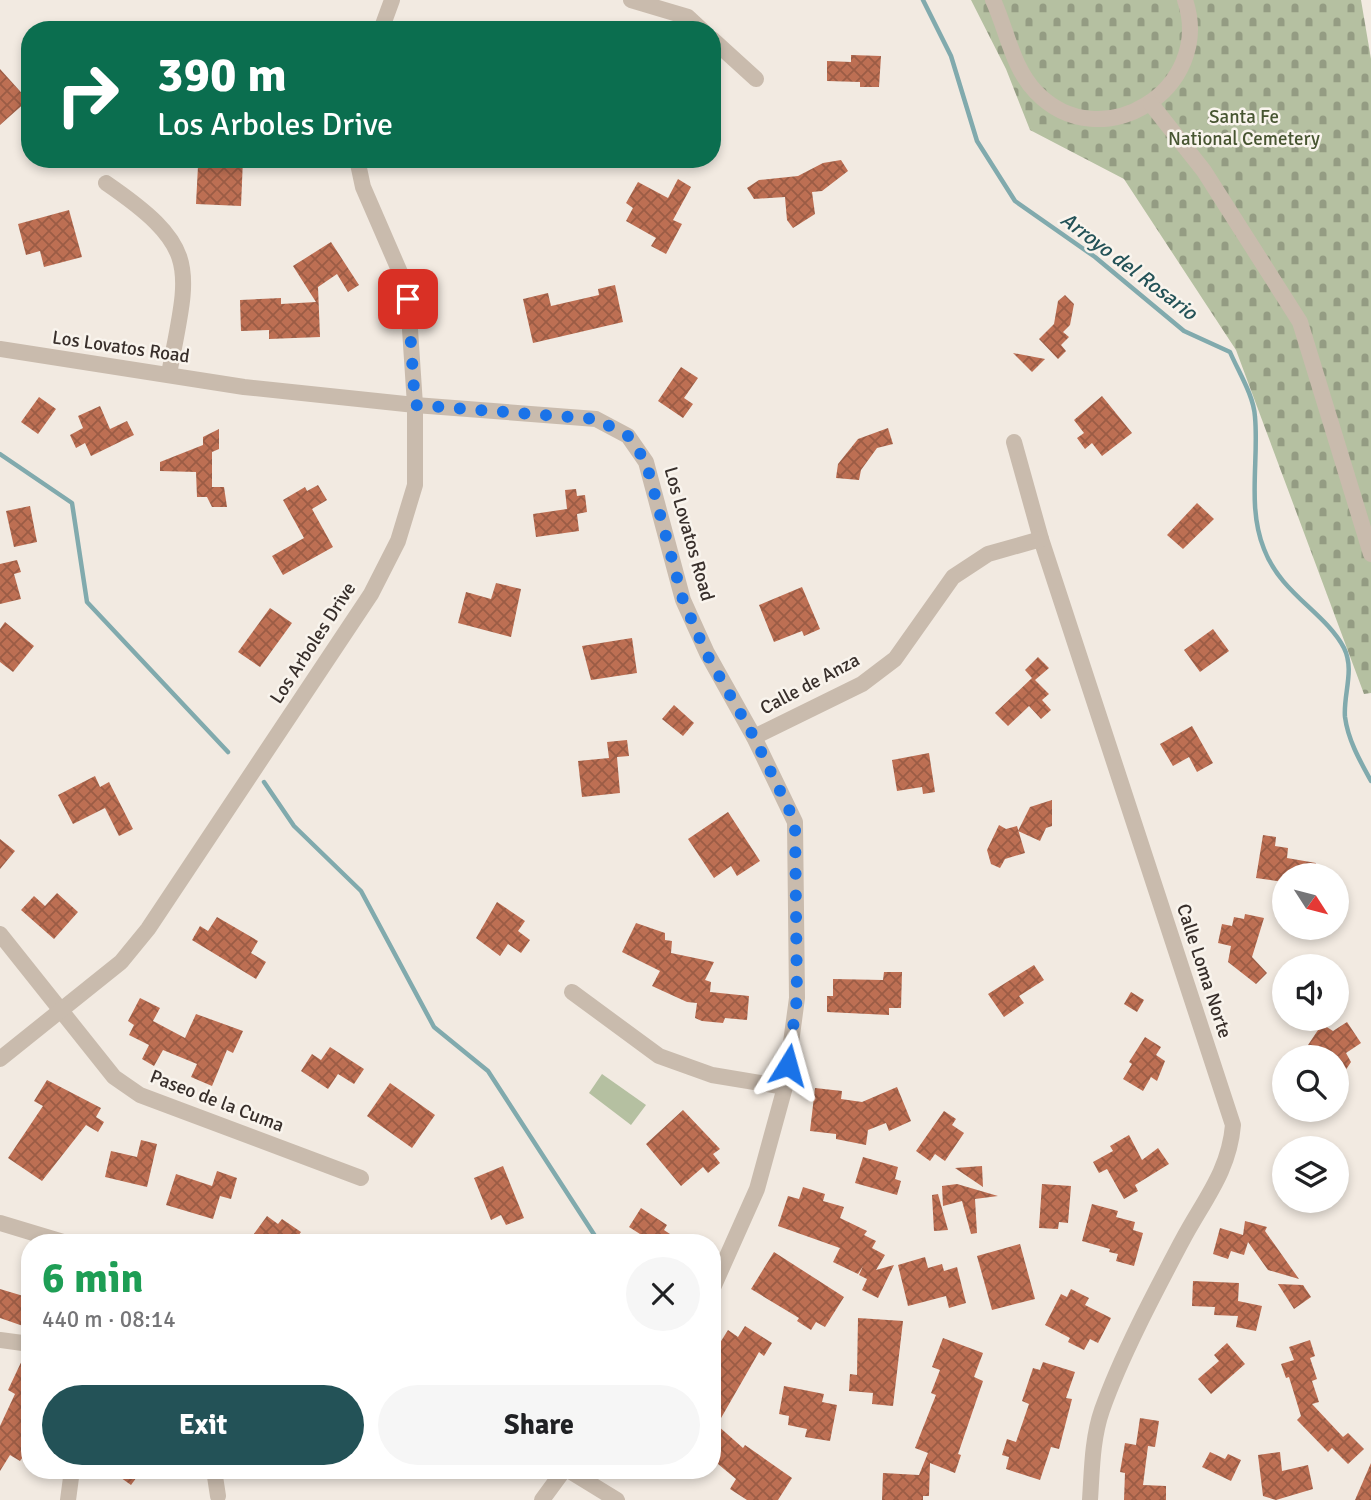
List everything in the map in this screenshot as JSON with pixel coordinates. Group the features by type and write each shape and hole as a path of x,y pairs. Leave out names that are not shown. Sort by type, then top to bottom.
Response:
{"street":[{"path":"384,21 392,0"},
{"path":"631,0 688,17 692,21"},
{"path":"993,0 1020,71 1037,93 1069,113 1097,119 1124,115 1151,104 1173,82 1187,52 1191,30 1185,0"},
{"path":"721,47 756,79"},
{"path":"1151,104 1199,164 1300,322 1371,554"},
{"name":"Los Arboles Drive","path":"0,1059 121,962 148,929 371,594 398,541 415,485 415,405 408,299 402,277 363,187 359,168"},
{"path":"106,183 155,219 169,234 179,254 183,297 169,374"},
{"name":"Los Lovatos Road","path":"0,349 244,387 415,405 596,419 628,436 646,462 683,600 706,653 754,737 795,822 797,998 785,1087 757,1189 721,1270"},
{"name":"Calle Loma Norte","path":"1014,443 1041,539 1233,1125 1231,1150 1221,1175 1159,1284 1102,1410 1092,1454 1090,1500"},
{"name":"Calle de Anza","path":"754,737 862,684 895,659 953,578 988,554 1041,539"},
{"name":"Paseo de la Cuma","path":"0,934 114,1077 140,1095 361,1178"},
{"path":"572,992 659,1056 712,1075 785,1087"},
{"path":"0,1223 36,1234"},
{"path":"0,1340 21,1343"},
{"path":"68,1500 71,1479"},
{"path":"215,1479 216,1498 235,1500"},
{"path":"542,1500 559,1479"},
{"path":"583,1479 617,1500"},
{"path":"592,1484 595,1479"}],"green space":[{"name":"Santa Fe National Cemetery","path":"971,0 1361,0 1371,59 1371,693 1364,694 1236,350 1124,179 1030,130 1006,69"},
{"path":"602,1074 646,1105 631,1125 589,1093"}],"building":[{"path":"851,55 881,56 879,87 860,87 860,82 827,81 827,61 851,62"},
{"path":"0,69 21,92 21,106 0,125"},
{"path":"841,160 848,171 822,191 812,192 815,214 793,228 787,220 785,197 754,199 747,188 759,180 798,176 823,163"},
{"path":"198,168 243,168 241,206 196,204"},
{"path":"678,179 691,187 673,220 682,224 666,254 651,246 656,238 626,221 633,208 626,203 638,182 668,198"},
{"path":"69,210 82,257 44,267 40,251 26,255 18,224"},
{"path":"331,242 359,285 348,292 337,274 318,287 320,337 269,339 269,330 241,331 240,300 281,298 281,304 316,302 293,266"},
{"path":"615,285 623,322 533,343 523,299 548,293 551,306 599,295 598,289"},
{"path":"1065,295 1074,304 1070,325 1063,332 1069,337 1061,345 1066,351 1058,359 1039,339 1054,324 1058,301"},
{"path":"1013,353 1045,359 1032,372"},
{"path":"681,367 698,378 684,398 693,404 683,418 658,401"},
{"path":"1102,396 1132,433 1102,456 1092,443 1085,449 1077,438 1084,433 1074,420"},
{"path":"39,397 56,409 38,434 21,422"},
{"path":"100,406 110,429 127,421 134,435 91,456 85,443 76,448 70,435 83,428 78,416"},
{"path":"888,428 893,444 877,448 861,470 859,480 836,478 838,464 858,439"},
{"path":"219,429 219,449 212,452 212,487 224,487 227,507 212,507 207,497 197,497 196,472 160,471 160,462 203,445 203,437"},
{"path":"318,485 327,500 312,509 333,547 283,575 272,556 304,538 283,500 305,487 307,491"},
{"path":"576,489 577,496 585,495 587,512 577,514 579,531 536,537 533,514 567,509 565,490"},
{"path":"1197,503 1214,519 1183,549 1167,535"},
{"path":"30,506 37,542 14,547 6,511"},
{"path":"17,560 21,572 14,574 21,599 0,604 0,564"},
{"path":"496,583 521,589 511,637 458,623 466,592 491,599"},
{"path":"802,587 820,629 804,636 802,631 774,642 759,605"},
{"path":"270,608 292,623 260,667 238,652"},
{"path":"5,622 34,646 13,672 0,662 0,629"},
{"path":"1213,629 1229,651 1200,672 1184,650"},
{"path":"632,638 637,673 591,680 582,646"},
{"path":"1038,657 1049,668 1035,680 1049,694 1042,700 1051,710 1041,719 1029,706 1008,726 995,713 1032,678 1025,670"},
{"path":"674,705 694,723 683,736 662,719"},
{"path":"1192,726 1213,763 1197,772 1189,757 1173,766 1160,744"},
{"path":"627,740 629,756 617,757 620,793 582,797 578,761 609,758 607,742"},
{"path":"929,753 935,792 923,794 922,787 897,791 892,760"},
{"path":"95,776 100,787 109,782 133,829 119,836 105,808 73,824 58,795"},
{"path":"1052,800 1052,826 1046,828 1040,841 1018,831 1030,807"},
{"path":"728,812 760,861 737,876 731,866 714,878 688,839"},
{"path":"999,825 1006,829 1017,826 1025,853 1005,859 1000,868 991,864 987,850"},
{"path":"1263,835 1276,837 1275,846 1288,848 1287,858 1316,863 1272,863 1272,880 1256,878"},
{"path":"0,839 15,851 0,869"},
{"path":"57,893 78,912 54,939 21,910 34,896 45,906"},
{"path":"497,902 525,921 518,931 530,940 521,953 508,944 500,956 476,938"},
{"path":"1245,914 1264,918 1252,957 1267,973 1256,984 1228,962 1231,946 1218,943 1222,924 1232,926 1234,917 1244,919"},
{"path":"217,917 258,941 251,953 266,962 256,979 192,940 200,926 208,931"},
{"path":"636,923 665,933 665,940 672,941 671,953 714,962 705,980 711,982 710,992 749,996 747,1020 725,1018 723,1023 702,1021 695,1018 697,1003 687,1002 652,986 660,971 622,952"},
{"path":"1034,965 1044,980 1019,996 1024,1003 1004,1017 988,994"},
{"path":"884,972 902,972 901,1008 889,1008 889,1015 827,1012 827,996 833,996 833,979 883,980"},
{"path":"1131,992 1144,1000 1137,1012 1124,1004"},
{"path":"140,998 160,1008 153,1021 185,1038 196,1014 243,1031 233,1053 227,1050 212,1086 191,1077 197,1064 163,1050 154,1066 142,1059 149,1045 129,1035 134,1025 128,1021"},
{"path":"1349,1025 1361,1043 1349,1051 1349,1045 1308,1045 1317,1031 1349,1031"},
{"path":"1145,1037 1161,1047 1156,1055 1165,1061 1157,1081 1151,1077 1143,1091 1123,1079 1132,1064 1129,1062"},
{"path":"330,1047 364,1069 354,1084 338,1074 328,1089 301,1071 312,1054 321,1060"},
{"path":"47,1080 101,1108 96,1117 104,1122 98,1132 86,1125 42,1181 8,1158 43,1106 34,1101"},
{"path":"390,1083 435,1115 412,1148 367,1116"},
{"path":"897,1087 911,1121 889,1131 886,1123 868,1130 866,1145 836,1139 836,1134 810,1131 815,1088 842,1091 841,1099 862,1102"},
{"path":"683,1110 720,1149 713,1154 720,1163 708,1173 703,1167 681,1186 646,1144"},
{"path":"944,1111 956,1119 952,1125 964,1133 945,1161 935,1154 930,1161 916,1151"},
{"path":"1129,1135 1142,1160 1158,1148 1169,1164 1135,1185 1138,1191 1124,1199 1107,1169 1099,1173 1093,1162 1113,1151 1110,1146"},
{"path":"141,1140 157,1144 147,1187 105,1177 111,1151 137,1157"},
{"path":"863,1157 898,1167 895,1179 901,1181 897,1195 855,1183"},
{"path":"503,1166 524,1218 506,1225 501,1215 491,1220 474,1178"},
{"path":"982,1166 983,1187 955,1168"},
{"path":"217,1171 237,1178 231,1199 220,1196 213,1219 166,1205 176,1174 212,1186"},
{"path":"957,1184 998,1196 975,1199 977,1233 971,1234 962,1201 943,1206 942,1186"},
{"path":"1042,1184 1071,1186 1068,1223 1059,1222 1058,1229 1039,1228"},
{"path":"803,1187 825,1194 823,1201 844,1207 840,1218 867,1231 864,1235 876,1241 872,1248 885,1255 876,1270 894,1265 878,1298 862,1290 867,1279 859,1275 863,1266 858,1274 833,1262 840,1248 778,1226 788,1196 799,1199"},
{"path":"938,1194 948,1230 934,1231 932,1195"},
{"path":"1092,1204 1118,1211 1116,1217 1135,1222 1133,1230 1143,1233 1134,1266 1116,1261 1118,1254 1109,1252 1110,1249 1082,1241"},
{"path":"641,1208 667,1225 664,1230 670,1234 640,1234 629,1227"},
{"path":"267,1216 278,1224 282,1219 301,1232 300,1234 254,1234"},
{"path":"1245,1221 1267,1227 1265,1231 1299,1279 1268,1270 1248,1242 1244,1255 1231,1251 1228,1259 1213,1254 1220,1228 1243,1235"},
{"path":"1020,1244 1035,1299 992,1310 977,1256"},
{"path":"774,1252 844,1297 825,1327 816,1322 811,1330 797,1321 799,1318 751,1289"},
{"path":"925,1257 928,1268 942,1264 944,1271 957,1267 966,1303 949,1308 946,1296 908,1306 898,1265"},
{"path":"1193,1281 1239,1283 1238,1301 1262,1306 1256,1331 1236,1327 1238,1316 1214,1315 1215,1307 1192,1306"},
{"path":"1278,1284 1303,1285 1311,1297 1294,1309"},
{"path":"0,1289 21,1295 21,1325 0,1318"},
{"path":"1071,1289 1089,1298 1085,1305 1111,1318 1098,1343 1090,1339 1084,1350 1068,1342 1070,1338 1045,1325 1061,1294 1067,1297"},
{"path":"858,1318 903,1321 893,1406 872,1404 873,1393 849,1391 850,1374 857,1375"},
{"path":"745,1326 772,1343 764,1356 759,1352 721,1418 721,1341 728,1330 738,1337"},
{"path":"943,1338 983,1353 974,1377 983,1381 958,1454 961,1455 955,1473 930,1463 929,1496 923,1496 923,1500 882,1500 883,1473 919,1475 928,1453 915,1448 936,1395 931,1393 940,1370 932,1367"},
{"path":"1310,1340 1315,1356 1310,1358 1317,1379 1312,1381 1319,1402 1312,1404 1343,1437 1348,1433 1364,1449 1348,1464 1332,1448 1328,1452 1297,1420 1301,1416 1289,1377 1286,1378 1281,1364 1294,1360 1289,1347"},
{"path":"1227,1343 1245,1364 1211,1394 1198,1379 1219,1361 1214,1355"},
{"path":"21,1362 21,1460 10,1455 0,1471 0,1426 15,1394 8,1390"},
{"path":"1043,1362 1075,1372 1066,1398 1072,1399 1059,1449 1051,1447 1040,1480 1006,1469 1009,1457 1002,1455 1007,1439 1016,1442 1029,1404 1022,1401 1033,1368 1040,1370"},
{"path":"784,1386 824,1394 822,1402 837,1405 830,1441 805,1437 807,1429 788,1425 789,1416 779,1414"},
{"path":"1140,1418 1159,1421 1155,1447 1148,1446 1143,1485 1166,1486 1166,1500 1124,1500 1125,1473 1120,1472 1125,1443 1136,1445"},
{"path":"721,1429 743,1448 745,1445 792,1478 778,1500 747,1500 730,1489 736,1479 721,1466"},
{"path":"1210,1452 1225,1459 1228,1454 1241,1460 1231,1481 1202,1467"},
{"path":"1280,1452 1282,1471 1308,1465 1313,1489 1276,1500 1263,1496 1258,1455"},
{"path":"1371,1463 1371,1500 1355,1500"},
{"path":"123,1479 135,1479 131,1485"}],"waterway":[{"name":"Arroyo del Rosario","path":"923,0 951,56 977,141 1015,201 1095,257 1184,331 1230,352 1254,409 1256,517 1264,549 1281,578 1336,635 1344,648 1349,665 1345,717 1355,750 1371,781"},
{"path":"0,454 72,503 87,602 228,752"},
{"path":"264,782 294,826 361,891 434,1027 488,1071 594,1234"}],"route":[{"path":"408,299 415,405 596,419 628,436 646,462 683,600 706,653 754,737 795,822 797,998 788,1065"}]}
